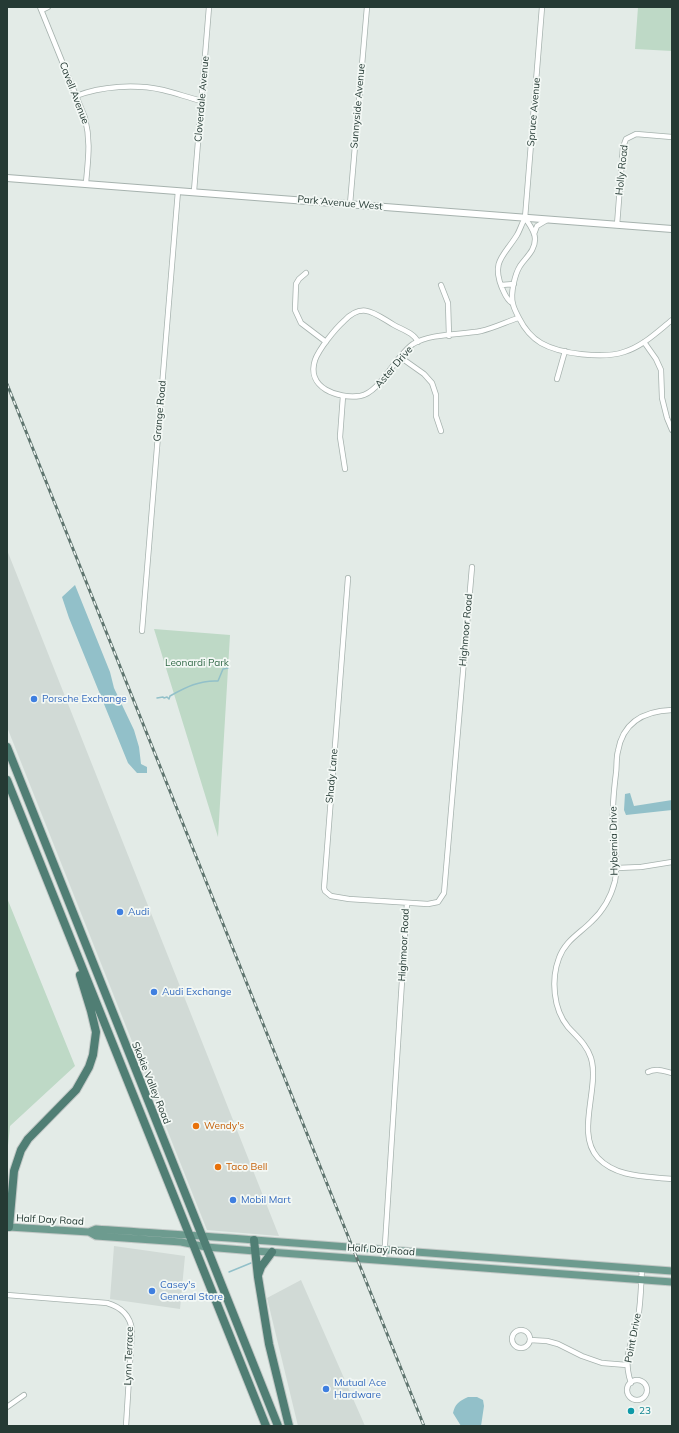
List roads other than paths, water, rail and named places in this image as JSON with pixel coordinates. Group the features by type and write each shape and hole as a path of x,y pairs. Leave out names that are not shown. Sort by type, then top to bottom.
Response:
{"highway":[{"name":"Skokie Valley Road","path":"7,747 278,1426"},
{"name":"Skokie Valley Road","path":"7,780 266,1426"},
{"path":"9,1227 14,1171 21,1150 28,1139 76,1090 90,1068 93,1055 96,1032 94,1021 60,912"},
{"path":"254,1240 258,1277 269,1344 289,1426"},
{"path":"258,1277 261,1267 272,1252"}],"main road":[{"name":"Half Day Road","path":"9,1227 89,1232 96,1236 181,1242 206,1247 672,1282"},
{"name":"Half Day Road","path":"89,1232 96,1229 201,1235 385,1250 672,1270"}],"street":[{"path":"41,8 48,7"},
{"name":"Cloverdale Avenue","path":"194,191 209,7"},
{"name":"Sunnyside Avenue","path":"350,204 367,7"},
{"name":"Spruce Avenue","path":"525,218 542,7"},
{"name":"Cavell Avenue","path":"41,8 85,118 89,133 86,183"},
{"path":"76,96 104,89 140,87 164,90 202,101"},
{"name":"Holly Road","path":"617,225 623,147 626,139 636,134 672,137"},
{"name":"Park Avenue West","path":"7,178 194,191 672,229"},
{"name":"Grange Road","path":"142,630 178,191"},
{"path":"512,303 507,299 501,285 498,274 498,262 515,237 525,218 532,229 535,239 532,250 520,266 514,284 512,303 518,318 533,338 553,348 565,351 596,356 610,356 624,352 644,342 672,320"},
{"path":"534,234 537,226 547,220"},
{"path":"306,273 296,284 295,310 301,323 326,342"},
{"path":"501,285 514,284"},
{"path":"441,285 448,303 449,336"},
{"name":"Aster Drive","path":"418,342 413,335 377,314 368,311 358,311 350,315 326,342 316,359 314,367 315,374 319,384 327,391 343,396 360,396 368,394 374,390 406,350 418,342 434,337 482,331 518,318"},
{"path":"644,342 661,370 662,399 666,418 672,430"},
{"path":"557,379 565,351"},
{"path":"400,357 424,374 432,383 436,395 436,416 441,431"},
{"path":"343,396 340,438 345,469"},
{"name":"Highmoor Road","path":"384,1260 406,903 428,904 438,902 444,893 472,567"},
{"name":"Shady Lane","path":"348,578 324,888 325,891 331,896 349,899 406,903"},
{"name":"Hybernia Drive","path":"672,710 659,710 644,715 631,724 621,740 616,760 613,813 617,868 611,894 600,913 572,937 559,957 555,991 556,1001 563,1020 583,1042 591,1058 593,1083 588,1131 591,1146 595,1153 609,1167 616,1171 627,1174 672,1179"},
{"path":"617,868 641,867 672,862"},
{"path":"648,1072 658,1070 672,1073"},
{"name":"Point Drive","path":"631,1383 640,1381 646,1385 647,1392 643,1398 636,1400 630,1396 628,1389 631,1383 627,1365 638,1318 642,1268"},
{"name":"Lynn Terrace","path":"7,1295 107,1303 122,1310 128,1318 132,1330 126,1426"},
{"path":"530,1340 547,1341 558,1344 582,1356 602,1363 627,1365"},
{"path":"7,1407 24,1395"}],"water":[{"path":"75,585 110,672 114,688 134,730 139,747 141,764 147,767 147,773 137,773 128,763 69,618 62,597"},
{"path":"630,793 634,806 672,800 672,810 626,815 624,810 625,794"},
{"path":"468,1397 477,1397 483,1400 484,1406 481,1426 461,1426 453,1413 458,1403"}],"waterway":[{"path":"157,698 167,697 169,699 170,696 193,685 218,681 223,669 228,668"},
{"path":"229,1272 251,1263"}],"railway":[{"path":"7,384 424,1426"}],"place":[{"name":"Porsche Exchange","path":"34,699"},
{"name":"Audi","path":"120,912"},
{"name":"Audi Exchange","path":"154,992"},
{"name":"Wendy's","path":"196,1126"},
{"name":"Taco Bell","path":"218,1167"},
{"name":"Mobil Mart","path":"233,1200"},
{"name":"Casey's General Store","path":"152,1291"},
{"name":"Mutual Ace Hardware","path":"326,1389"},
{"name":"23","path":"631,1411"}],"park label":[{"name":"Leonardi Park","path":"197,663"}]}
